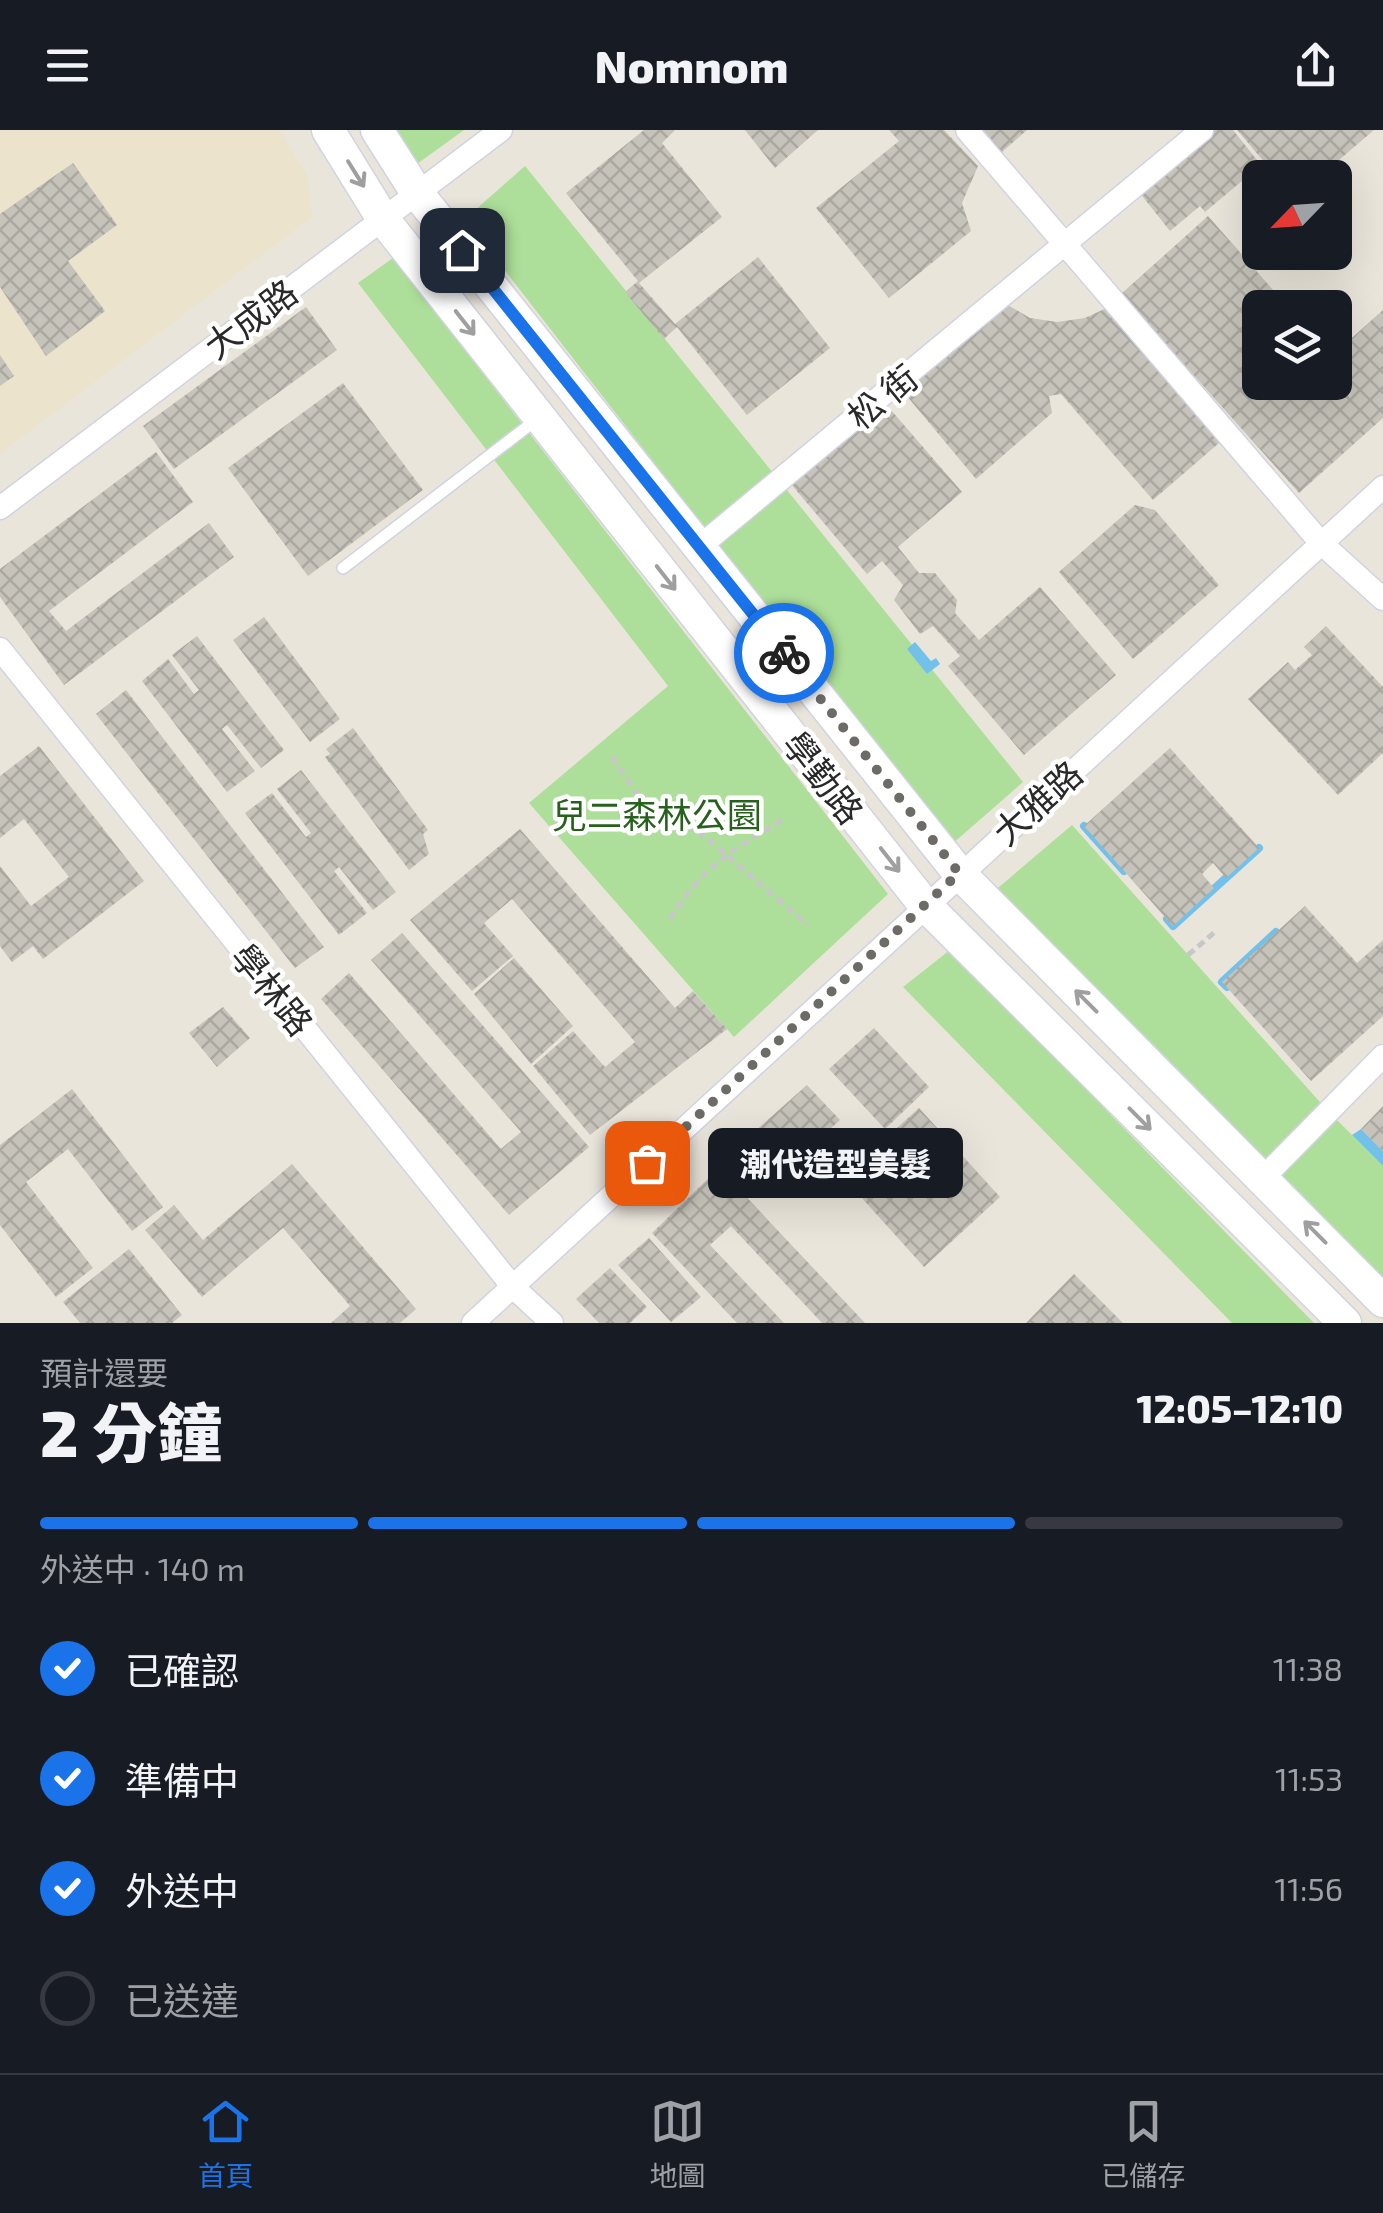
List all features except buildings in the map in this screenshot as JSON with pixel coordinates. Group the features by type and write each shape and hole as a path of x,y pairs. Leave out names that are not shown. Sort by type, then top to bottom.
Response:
{"street":[{"name":"學勤路","path":"328,130 383,218 924,904 1345,1323"},
{"name":"學勤路","path":"377,130 417,193 959,873 1383,1301"},
{"name":"大成路","path":"0,508 501,130"},
{"path":"967,130 1321,543 1383,599"},
{"name":"松 街","path":"699,547 1202,130"},
{"name":"大雅路","path":"473,1323 924,904 1383,486"},
{"name":"學林路","path":"0,649 514,1287 552,1323"},
{"path":"1262,1179 1383,1056"}],"lane":[{"path":"343,568 540,417"}],"path":[{"path":"612,757 643,802 702,835 808,925"},
{"path":"670,919 690,885 724,854 782,820"},
{"path":"1188,955 1216,931"}],"shaded area":[{"path":"0,130 279,130 307,174 312,217 0,454"}],"green space":[{"path":"396,130 464,130 417,164"},
{"path":"525,166 1023,782 951,845 465,219"},
{"name":"兒二森林公園","path":"393,258 888,894 734,1037 529,803 668,686 358,283"},
{"path":"1072,825 1328,1111 1383,1166 1383,1279 992,893"},
{"path":"950,950 1314,1323 1232,1323 903,987"}],"water":[{"path":"915,642 931,661 936,658 940,664 927,674 907,649"},
{"path":"1361,1129 1383,1151 1383,1166 1352,1135"}],"waterway":[{"path":"1084,826 1124,871"},
{"path":"1167,919 1173,926 1259,848"},
{"path":"1227,987 1222,982 1276,932"}],"way so far":[{"path":"647,1163 959,873 784,653"}],"place":[{"name":"潮代造型美髮","path":"647,1163"}],"route":[{"path":"462,250 784,653"}]}
